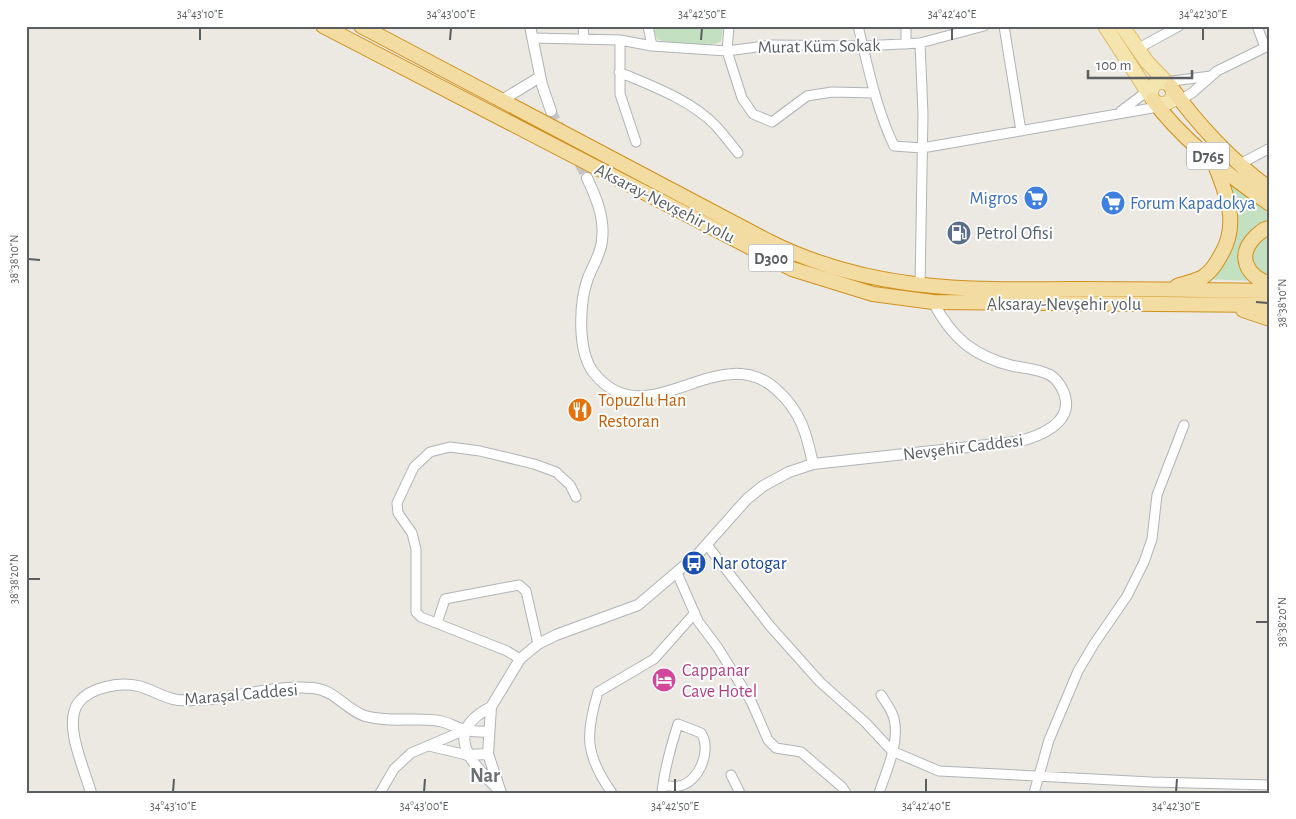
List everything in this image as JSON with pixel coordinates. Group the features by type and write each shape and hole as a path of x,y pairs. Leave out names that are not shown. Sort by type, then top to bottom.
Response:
{"highway":[{"name":"Aksaray-Nevşehir yolu","path":"323,26 792,269 873,294 933,302 1270,305"},
{"name":"Aksaray-Nevşehir yolu","path":"361,26 789,251 859,275 920,286 978,290 1166,289 1270,291"},
{"name":"D765","path":"1160,93 1180,100 1240,164 1270,189"},
{"name":"D765","path":"1160,93 1213,160 1236,181 1270,204"},
{"path":"1166,289 1202,278 1215,267 1228,243 1232,224 1228,197 1213,160"},
{"path":"1270,228 1265,228 1248,243 1245,260 1252,276 1270,284"},
{"path":"1208,305 1245,311 1270,319"}],"main road":[{"name":"D765","path":"1105,26 1160,93"},
{"name":"D765","path":"1122,26 1137,49 1160,93"}],"street":[{"path":"530,26 540,76 552,111"},
{"path":"583,26 584,38"},
{"path":"648,26 652,46"},
{"path":"728,26 727,51 742,98 753,114 772,122 784,116 807,96 832,92 875,93"},
{"path":"858,26 875,93 894,146 922,148 1116,114 1160,93 1212,76 1267,46 1257,26"},
{"path":"906,26 906,44"},
{"name":"Murat Küm Sokak","path":"532,38 620,40 652,46 727,51 772,45 863,46 920,43 945,31 984,26"},
{"path":"1004,26 1021,131"},
{"path":"1137,49 1179,26"},
{"path":"620,40 620,94 636,142"},
{"path":"920,43 922,148 920,286"},
{"path":"619,72 657,88 696,110 715,126 738,153"},
{"path":"502,100 540,76"},
{"path":"1180,100 1192,93 1212,76"},
{"path":"1116,114 1160,93"},
{"path":"1240,164 1270,148"},
{"path":"587,178 599,205 603,227 601,248 588,277 583,298 582,349 590,368 605,384 639,397 662,394 724,374 753,375 766,380 796,410 806,432 813,464"},
{"name":"Nevşehir Caddesi","path":"707,545 747,499 762,486 789,472 813,464 1015,442 1040,435 1058,423 1063,416 1066,398 1056,380 1041,371 1000,362 976,352 949,329 933,302"},
{"path":"1034,793 1060,710 1078,670 1127,596 1144,562 1152,539 1157,495 1184,425"},
{"path":"520,659 507,651 437,623 416,612 416,550 412,533 398,513 397,503 414,467 430,452 450,447 480,451 534,464 556,472 570,485 576,497"},
{"path":"500,791 488,754 491,707 520,659 538,644 638,605 707,545 770,626 804,666 892,751 939,771 1151,782 1270,784"},
{"path":"677,572 698,621 718,648 751,701 768,740 776,748 801,752 846,793"},
{"path":"437,623 445,599 519,585 526,590 538,644"},
{"path":"612,793 603,780 589,748 590,719 598,692 654,659 695,613"},
{"name":"Maraşal Caddesi","path":"91,793 73,731 74,712 78,703 87,695 108,687 138,686 161,696 184,700 218,699 312,688 332,693 351,709 375,718 440,721 465,730 488,732"},
{"path":"879,793 892,751 896,725 881,695"},
{"path":"380,793 394,769 402,760 418,749 465,730 476,716 491,707"},
{"path":"678,724 701,732 705,743 701,766 685,784 663,789 678,724"},
{"path":"465,730 468,755 474,766 500,791"},
{"path":"429,746 468,755 488,754"},
{"path":"732,775 740,793"},
{"path":"1149,793 1151,782"}],"green space":[{"path":"652,26 723,26 721,41 709,45 700,45 671,43 657,39"},
{"path":"1230,183 1270,213 1270,221 1260,224 1243,242 1253,281 1204,279 1234,216"},
{"path":"1270,232 1270,280 1252,266 1251,245"}],"tunnel":[{"path":"551,111 587,178"}],"place":[{"name":"Migros","path":"1036,198"},
{"name":"Forum Kapadokya","path":"1113,203"},
{"name":"Petrol Ofisi","path":"959,233"},
{"name":"Topuzlu Han Restoran","path":"580,410"},
{"name":"Nar otogar","path":"694,563"},
{"name":"Cappanar Cave Hotel","path":"664,680"}],"district":[{"name":"Nar","path":"485,775"}]}
